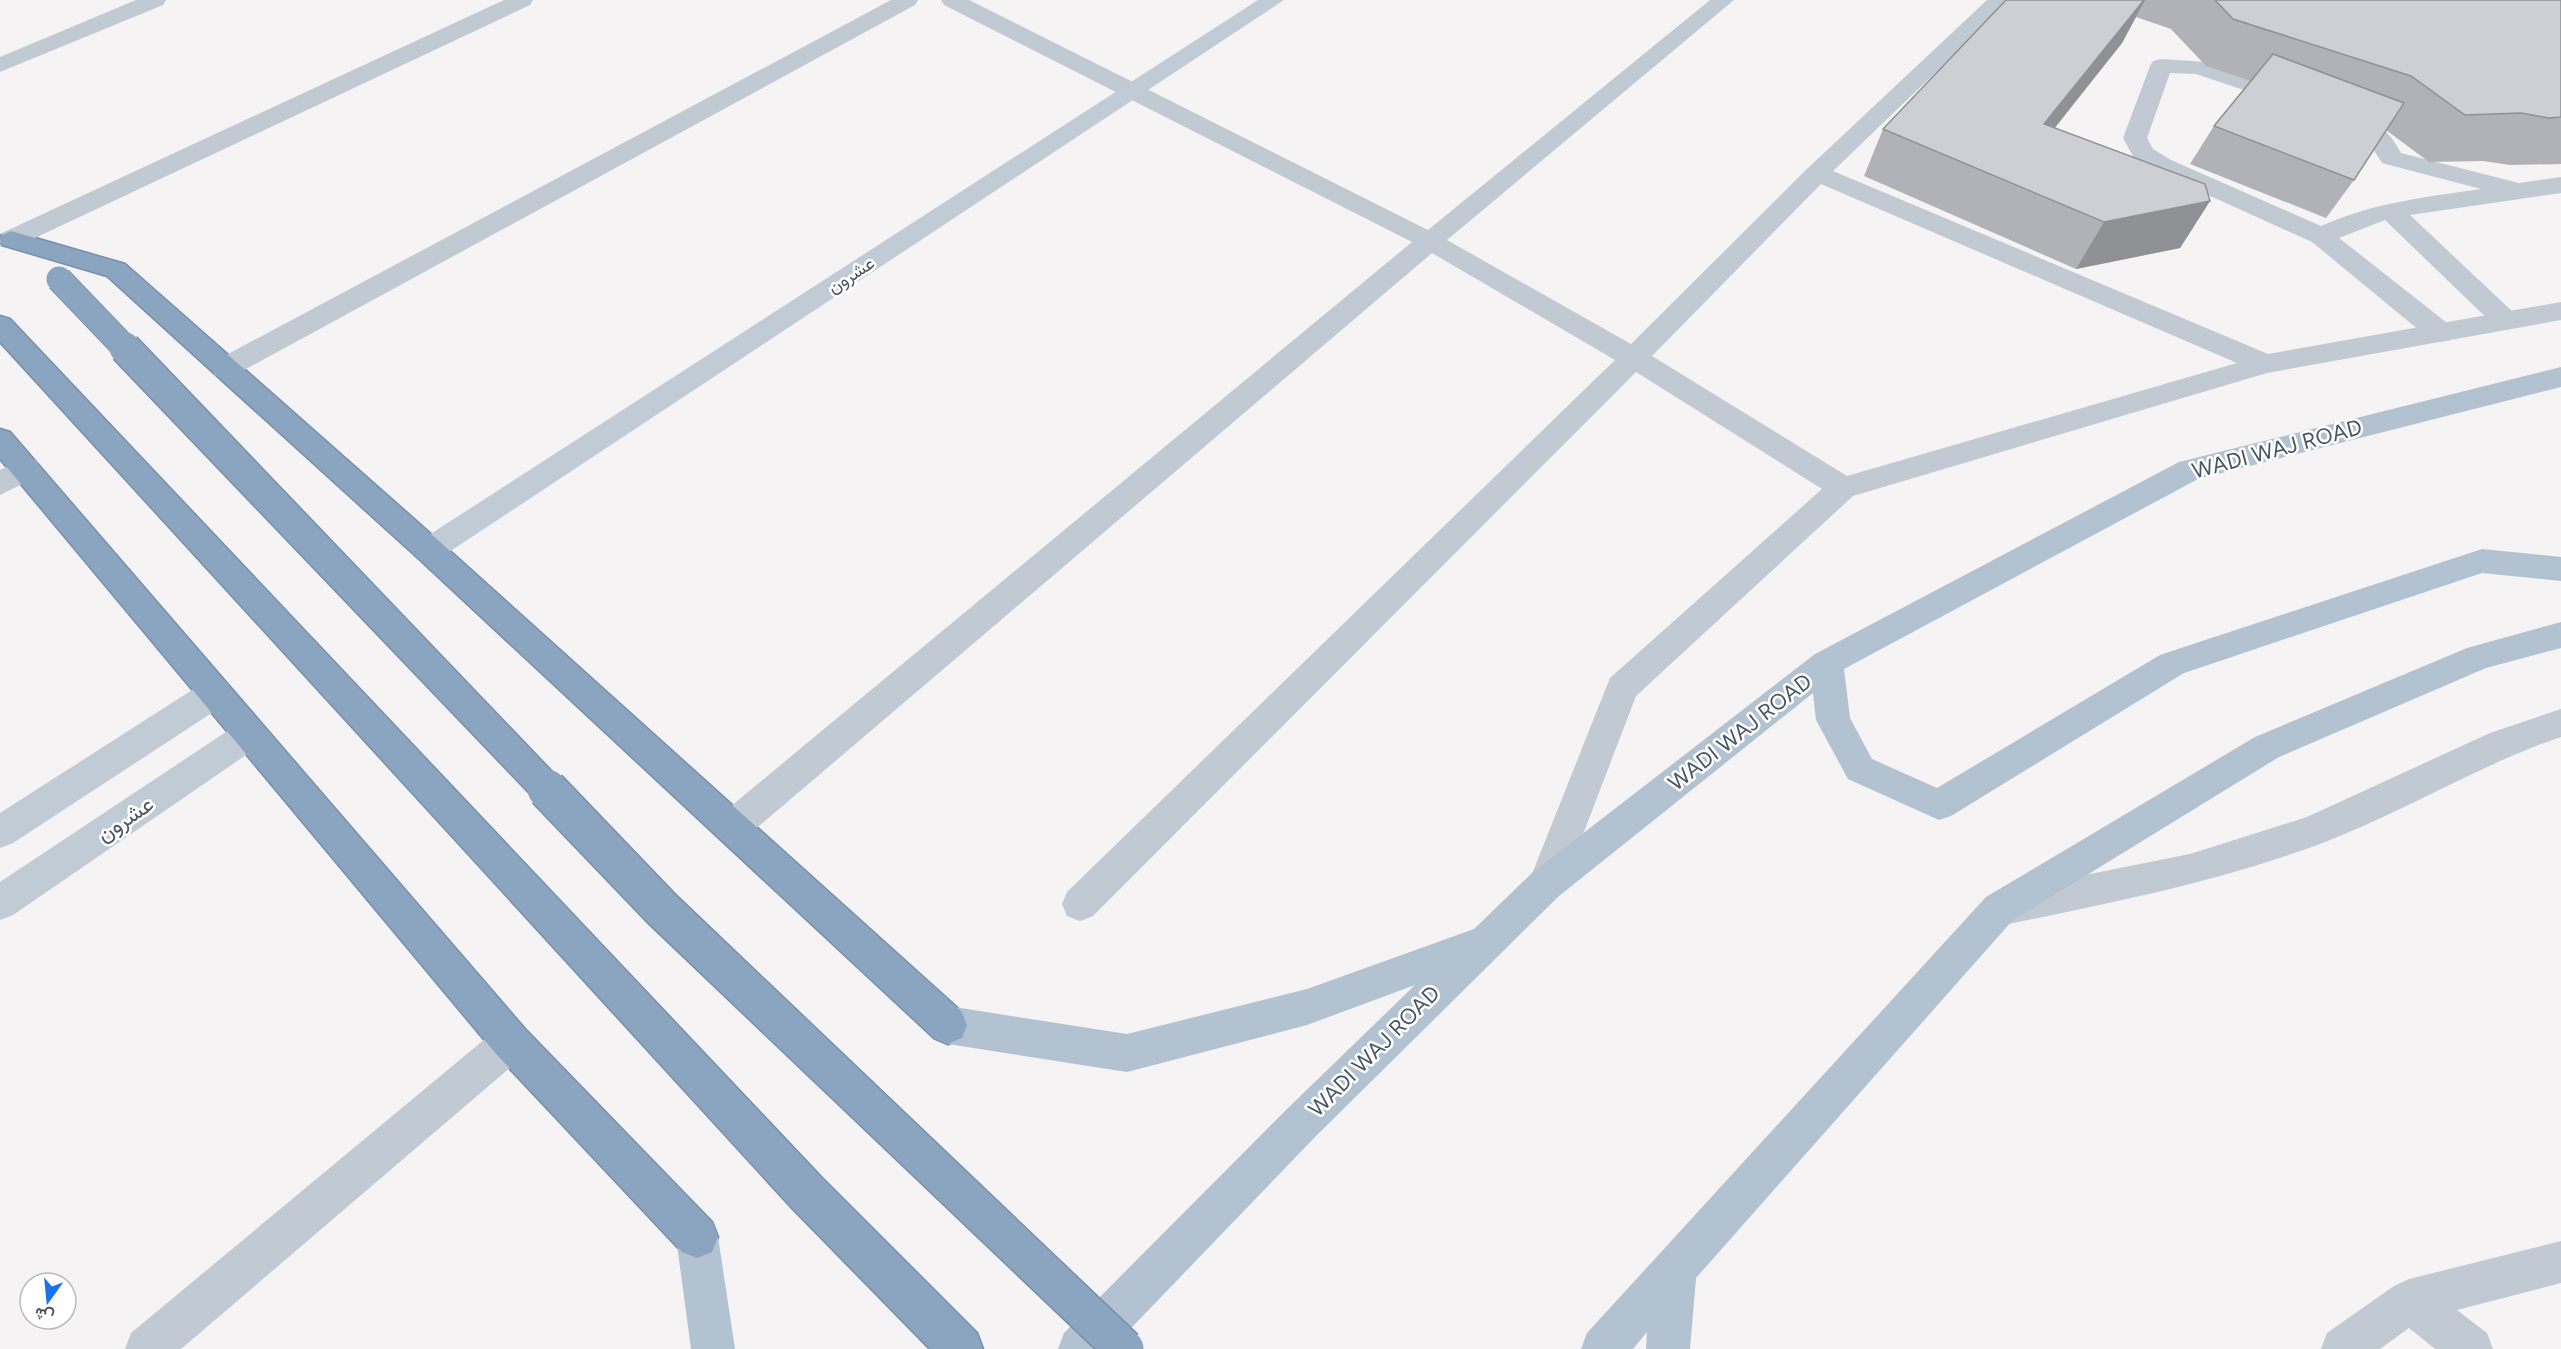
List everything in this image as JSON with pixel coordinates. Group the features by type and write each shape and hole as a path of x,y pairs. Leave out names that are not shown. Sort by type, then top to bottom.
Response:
{"highway":[{"path":"6,234 59,279 662,909 1124,1349"},
{"path":"6,234 116,270 429,550 948,1025"},
{"path":"0,325 807,1193 961,1349"},
{"path":"0,439 13,477 215,693 511,1042 697,1237"}],"main road":[{"name":"WADI WAJ ROAD","path":"1080,1349 1301,1123 1546,884 1827,663 2189,471 2561,377"},
{"path":"1827,663 1833,720 1860,769 1939,804 2172,664 2481,561 2561,569"},
{"path":"1603,1349 1999,909 2267,747 2479,657 2561,635"},
{"path":"948,1025 1127,1053 1307,1008 1484,942"},
{"path":"697,1237 713,1349"},
{"path":"1668,1349 1675,1267"}],"street":[{"path":"0,65 155,0"},
{"path":"6,234 522,0"},
{"path":"225,368 907,0"},
{"path":"952,0 1430,241 1634,358 1843,488"},
{"name":"عشرون","path":"429,550 1273,0"},
{"path":"732,826 1430,241 1723,0"},
{"path":"1080,904 1634,358 1817,173 2000,0"},
{"path":"2441,333 2321,236 2162,165 2143,153 2135,138 2161,66 2198,67 2372,126 2383,140 2391,158 2522,192"},
{"path":"1817,173 2266,364"},
{"path":"2321,236 2356,220 2390,210 2561,185"},
{"path":"2390,210 2506,321"},
{"path":"1546,884 1622,688 1843,488 2266,364 2561,310"},
{"path":"0,832 215,693"},
{"path":"1999,909 2190,870 2315,830 2502,744 2561,723"},
{"name":"عشرون","path":"0,903 250,734"},
{"path":"147,1349 511,1042"},
{"path":"2343,1349 2409,1300 2561,1262"},
{"path":"2409,1300 2471,1349"}],"building":[{"path":"2006,0 2144,0 2044,124 2205,184 2210,201 2104,222 1883,129"},
{"path":"2215,0 2561,0 2561,117 2549,118 2521,113 2465,115 2411,76 2233,19"},
{"path":"2273,54 2404,103 2354,180 2214,126"}]}
